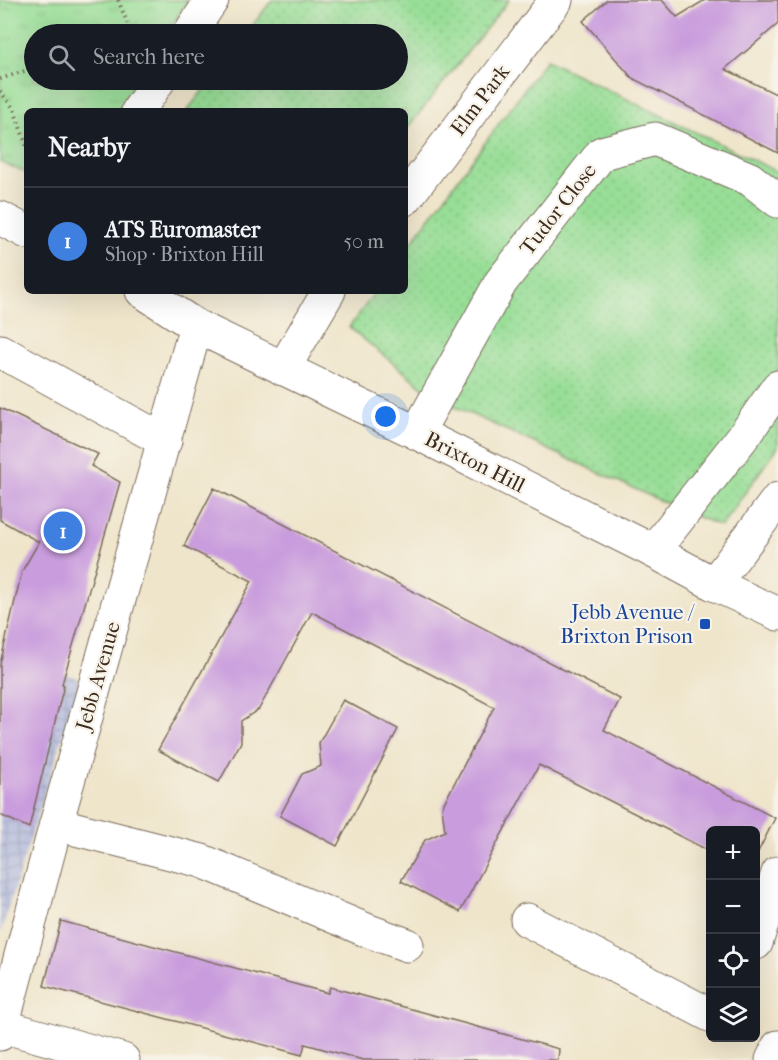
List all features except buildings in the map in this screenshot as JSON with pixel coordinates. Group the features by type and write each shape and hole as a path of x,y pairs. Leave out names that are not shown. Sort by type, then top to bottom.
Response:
{"main road":[{"path":"196,24 212,0"},
{"name":"Elm Park","path":"408,195 556,0"},
{"path":"140,108 152,90"},
{"name":"Tudor Close","path":"417,433 501,282 602,153 655,139 750,179 778,201"},
{"path":"0,218 24,230"},
{"name":"Brixton Hill","path":"146,294 196,327 417,433 714,584 778,614"},
{"path":"283,369 327,294"},
{"name":"Jebb Avenue","path":"1,1030 56,824 196,327"},
{"path":"0,351 165,441"},
{"path":"653,551 746,433 778,387"},
{"path":"714,584 778,499"},
{"path":"56,824 202,861 407,945"},
{"path":"759,934 778,873"},
{"path":"527,920 706,1012"},
{"path":"1,1030 123,1060"},
{"path":"772,1060 778,1047"}],"path":[{"path":"118,0 128,24"},
{"path":"0,79 24,71"},
{"path":"0,91 14,109 24,138"}],"shaded area":[{"path":"0,652 81,679 0,934"}],"green space":[{"path":"0,0 188,0 172,24 24,24 24,90 131,90 120,108 24,108 24,172 0,162"},
{"path":"272,0 509,0 408,127 408,108 189,108 203,90 408,90 408,24 254,24"},
{"path":"546,60 778,172 778,447 721,526 685,512 436,398 349,327 374,294 408,294 408,247"}],"place":[{"name":"ATS Euromaster","path":"63,531"},
{"name":"Jebb Avenue / Brixton Prison","path":"705,624"}]}
